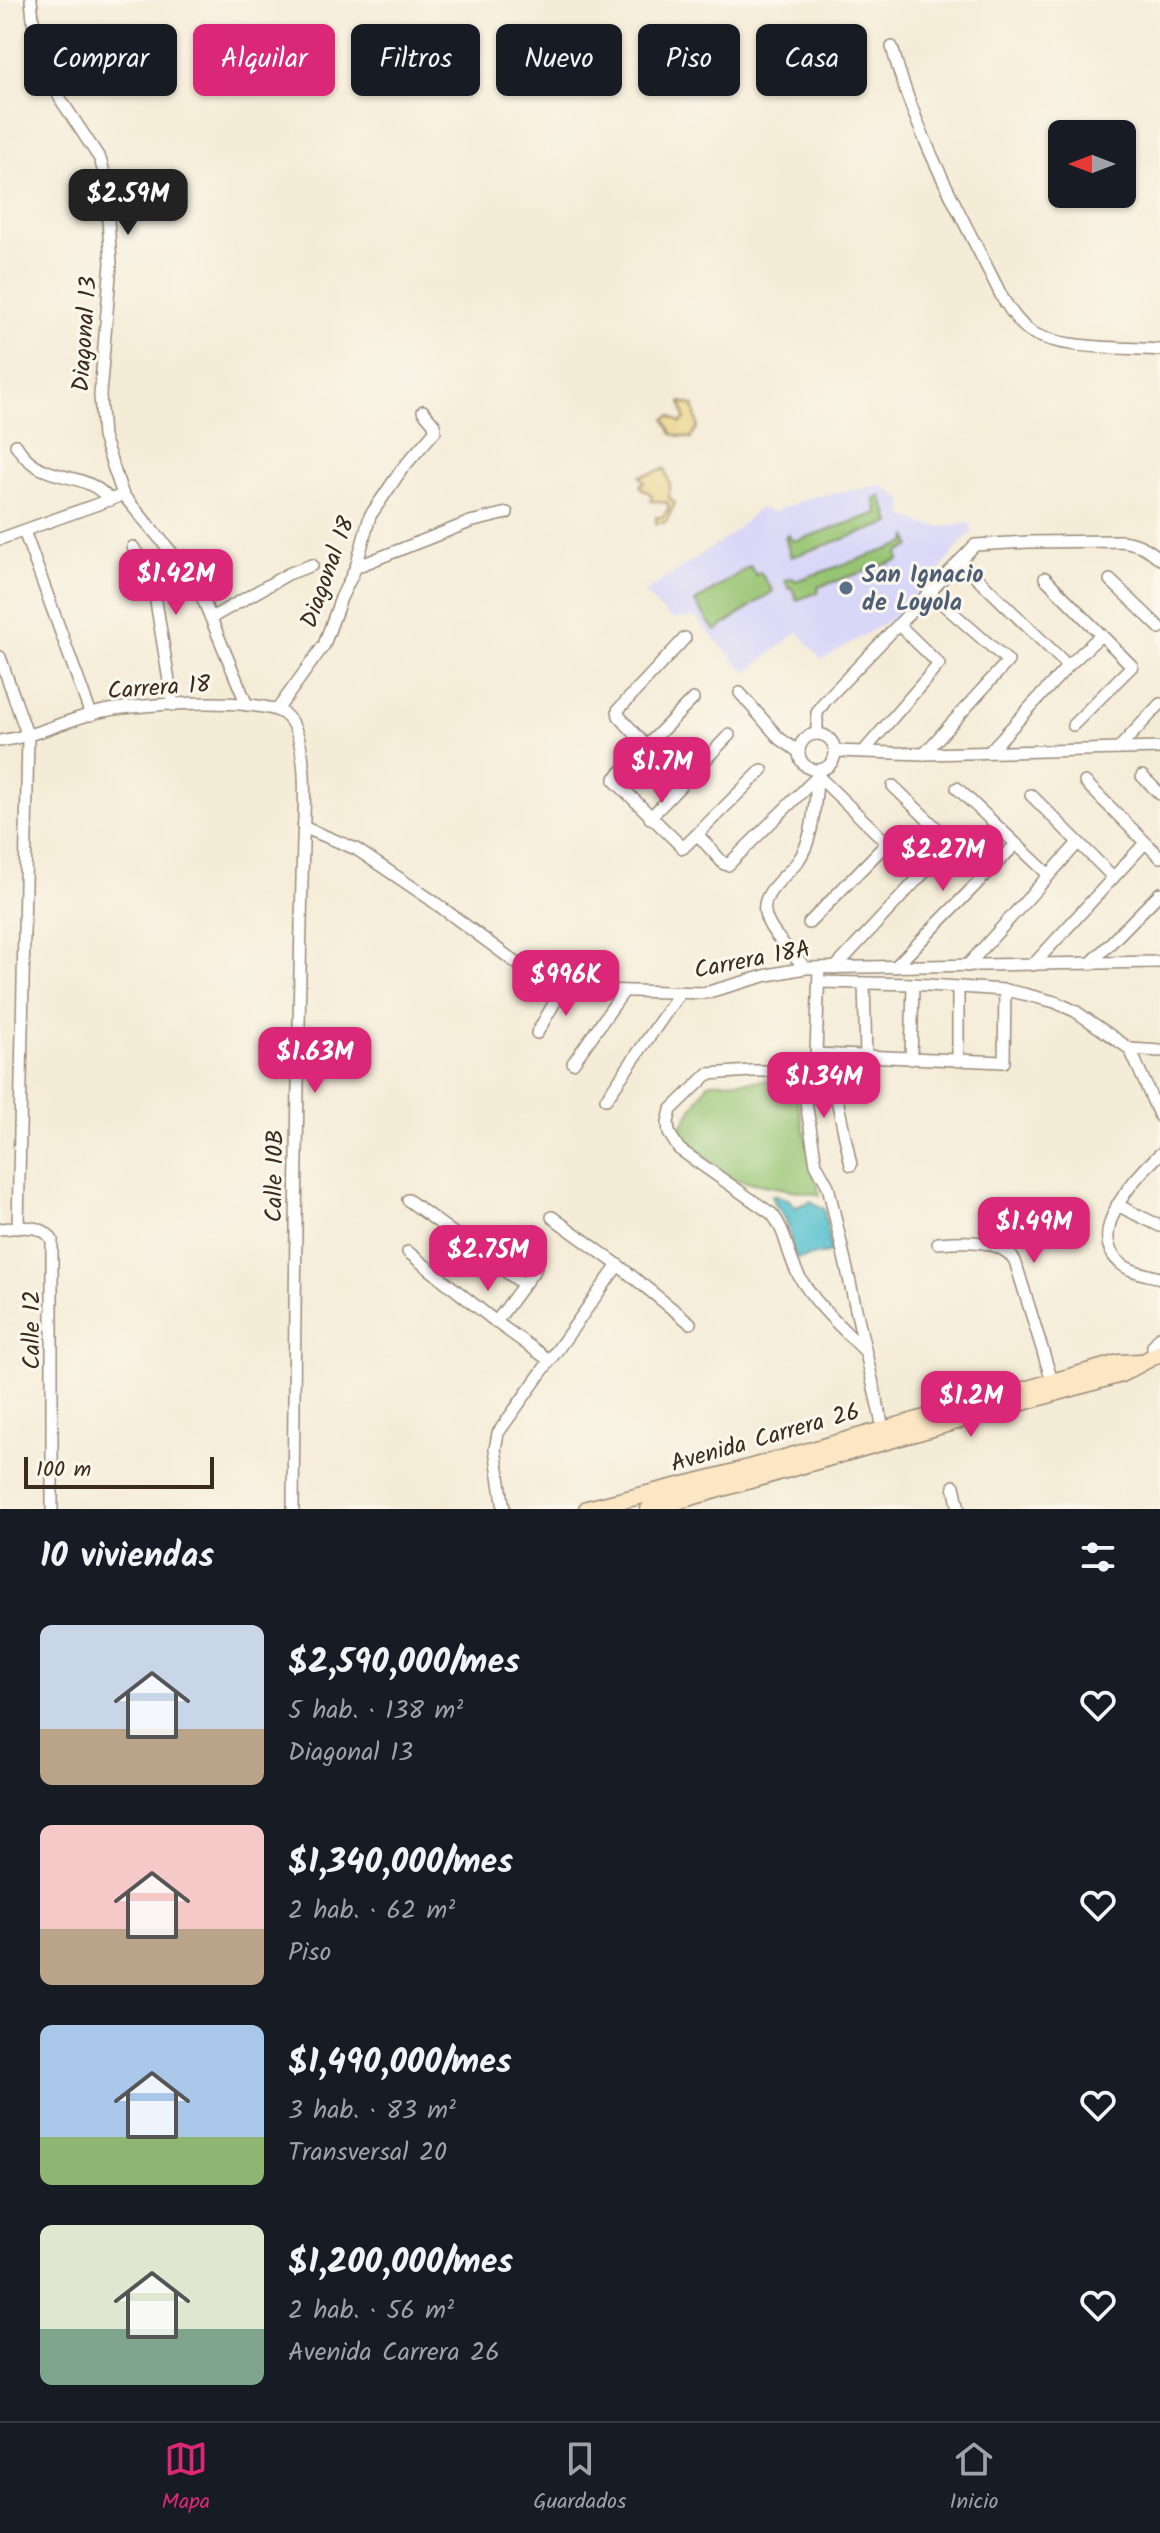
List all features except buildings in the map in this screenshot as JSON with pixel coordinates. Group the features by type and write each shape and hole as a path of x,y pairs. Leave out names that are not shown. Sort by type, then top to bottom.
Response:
{"main road":[{"name":"Avenida Carrera 26","path":"656,1504 883,1428 1119,1363 1152,1357"},
{"name":"Avenida Carrera 26","path":"587,1509 656,1504 1106,1379 1152,1357"}],"street":[{"name":"Diagonal 13","path":"31,0 35,38 41,59 61,100 100,159 105,176 111,263 101,417 103,437 123,495"},
{"path":"892,47 902,88 926,148 1003,299 1016,318 1030,331 1051,339 1160,350"},
{"name":"Diagonal 18","path":"277,710 324,645 356,567 370,516 402,469 435,431 434,424 423,411"},
{"path":"16,445 23,458 34,468 95,486 110,500"},
{"path":"0,539 123,495 188,569 247,705"},
{"path":"356,567 470,522 507,513"},
{"path":"24,531 91,715"},
{"path":"817,734 817,713 825,701 975,545 1121,541 1135,543 1160,559"},
{"path":"133,547 152,577 173,705"},
{"path":"960,561 1068,666"},
{"path":"211,618 288,574 312,565"},
{"path":"1045,578 1132,666 1073,725"},
{"path":"1110,580 1160,628"},
{"path":"924,754 1008,661 930,593"},
{"path":"864,751 939,664 900,626"},
{"path":"990,751 1068,666 1101,635"},
{"path":"646,746 619,716 618,710 685,638"},
{"path":"0,657 28,737 18,1228 0,1229"},
{"path":"740,693 779,738 799,752 802,763 818,774 921,876"},
{"path":"693,699 614,779 650,818 682,848 762,770"},
{"path":"1118,749 1160,704"},
{"name":"Carrera 18","path":"0,741 28,737 91,715 140,707 247,705 277,710"},
{"name":"Calle 10B","path":"277,710 293,722 300,740 303,827 293,1509"},
{"path":"698,835 728,865 818,774 831,765 835,751 831,741 817,734 807,737 799,752"},
{"path":"650,818 729,735"},
{"path":"835,751 924,754 1160,748"},
{"path":"805,968 770,926 765,902 807,846 818,774"},
{"path":"1142,776 1160,794"},
{"path":"1085,782 1160,857"},
{"path":"893,786 985,875"},
{"path":"957,788 1049,875"},
{"path":"1031,795 1113,877"},
{"name":"Carrera 18A","path":"303,827 356,849 522,967 564,986 679,994 723,990 768,975 805,968 1160,962"},
{"path":"809,923 887,843"},
{"path":"835,968 951,843"},
{"path":"967,966 1078,843"},
{"path":"1033,965 1145,843"},
{"path":"895,967 1016,844"},
{"path":"1092,962 1160,893"},
{"path":"819,968 816,1054 806,1068 816,1164 828,1186 883,1428"},
{"path":"819,982 1005,990 1055,1002 1075,1011 1130,1049 1160,1051"},
{"path":"864,983 866,1057"},
{"path":"911,1059 913,984"},
{"path":"537,1033 564,986"},
{"path":"958,987 958,1061"},
{"path":"816,1054 1004,1062 1005,990"},
{"path":"573,1063 624,991"},
{"path":"606,1099 679,994"},
{"path":"1130,1049 1160,1117"},
{"path":"851,1165 835,1090 826,1076 806,1068 708,1074 671,1110 669,1133 679,1149 772,1214 779,1222 797,1273 806,1287 865,1351"},
{"path":"1160,1154 1127,1188 1109,1228 1112,1254 1126,1268 1160,1278"},
{"path":"408,1200 523,1284"},
{"path":"1117,1205 1160,1226"},
{"path":"552,1217 690,1323"},
{"name":"Calle 12","path":"18,1228 39,1228 48,1233 52,1240 52,1509"},
{"path":"938,1243 962,1241 1003,1247 1010,1253 1052,1381"},
{"path":"408,1252 549,1360"},
{"path":"504,1509 495,1449 498,1433 618,1265"},
{"path":"496,1322 536,1268"},
{"path":"1152,1357 1153,1346 1160,1337"},
{"path":"954,1486 959,1509"}],"shaded area":[{"path":"882,485 903,500 904,515 922,524 942,527 970,523 973,533 965,538 910,608 822,660 798,632 746,673 695,618 671,619 644,593 730,535 759,508 773,512 808,498"}],"green space":[{"path":"881,496 891,523 791,557 785,537 789,535 791,540 798,540 878,513 874,499"},
{"path":"908,535 911,546 898,553 899,560 818,587 819,592 797,600 785,580 793,578 795,581 907,543"},
{"path":"750,566 756,575 760,572 773,591 715,631 695,602"},
{"path":"792,1080 820,1195 731,1179 678,1132 709,1082"}],"sand":[{"path":"681,402 693,405 698,426 691,438 672,434 665,419 671,416 681,423 685,418"},
{"path":"665,469 670,485 669,498 675,503 666,522 656,524 656,517 662,517 668,510 668,503 651,501 652,495 641,488 644,482 640,476"}],"water":[{"path":"772,1195 788,1199 796,1207 811,1201 824,1209 831,1252 797,1259 787,1222"}],"place":[{"name":"San Ignacio de Loyola","path":"846,588"}]}
